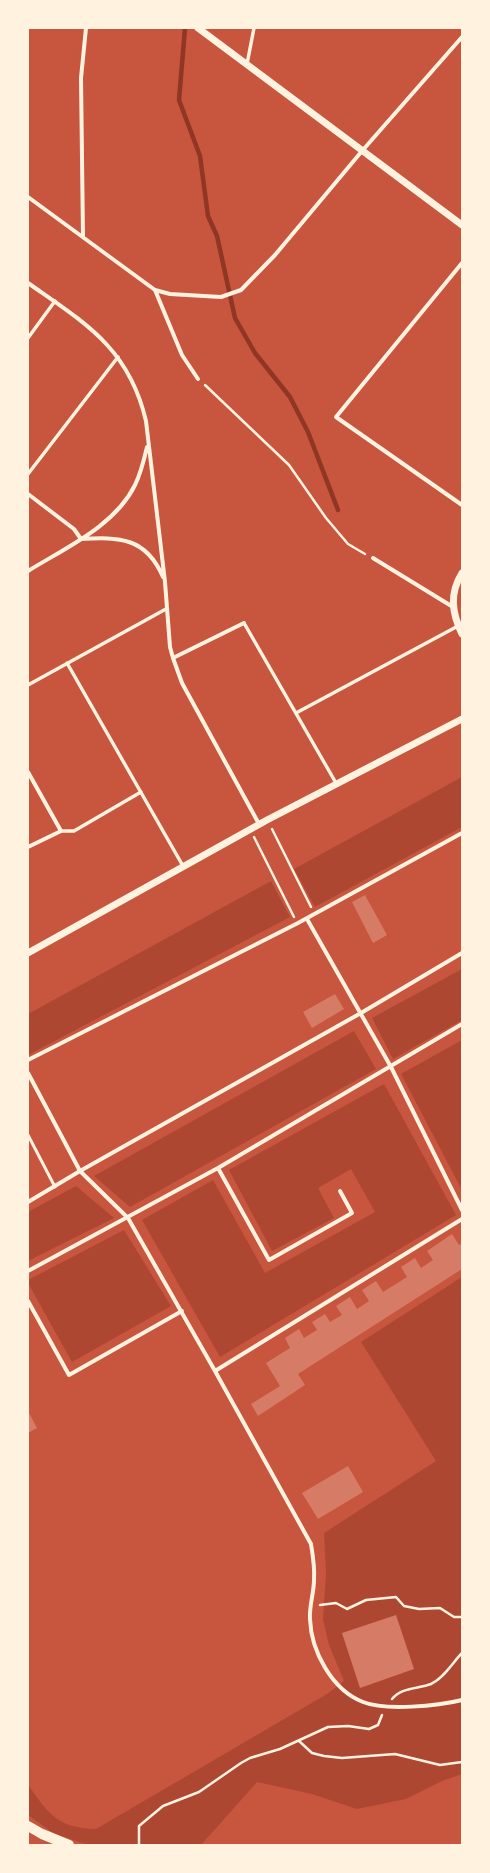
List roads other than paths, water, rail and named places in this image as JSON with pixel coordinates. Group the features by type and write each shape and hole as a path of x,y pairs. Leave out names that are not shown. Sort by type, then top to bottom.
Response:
{"main road":[{"path":"28,1826 42,1834 69,1845"}],"street":[{"path":"83,237 81,78 86,28"},
{"path":"247,64 254,28"},
{"path":"199,29 462,225"},
{"path":"28,197 155,290 170,294 222,297 241,290 275,255 362,151 462,37"},
{"path":"462,262 336,417 462,505"},
{"path":"28,283 89,327 118,357 133,383 141,402 148,445 165,582 166,609 172,658 182,683 259,824"},
{"path":"155,290 182,355 198,378"},
{"path":"28,338 55,302"},
{"path":"28,474 118,357"},
{"path":"28,571 81,539 99,526 125,501 135,486 148,445"},
{"path":"28,494 74,529 81,539"},
{"path":"81,539 105,538 125,540 140,547 152,556 165,582"},
{"path":"373,558 454,607"},
{"path":"462,573 456,585 454,607 455,620 462,634"},
{"path":"28,685 166,609"},
{"path":"172,658 244,623 336,783"},
{"path":"296,713 458,626"},
{"path":"67,663 183,866"},
{"path":"28,953 259,824 462,719"},
{"path":"28,772 61,831"},
{"path":"28,847 61,831 74,831 142,792"},
{"path":"28,1060 298,924 462,833"},
{"path":"307,919 391,1067 462,1210"},
{"path":"28,1202 80,1171 361,1013 462,953"},
{"path":"28,1271 218,1168 462,1024"},
{"path":"28,1073 80,1171 128,1218 311,1544 314,1559 314,1580 310,1619 314,1646 326,1669 345,1693 363,1703 386,1706 442,1705 462,1700"},
{"path":"218,1168 269,1260 352,1213 340,1191"},
{"path":"215,1371 462,1219"},
{"path":"28,1301 68,1375 182,1312"}],"lane":[{"path":"28,1135 55,1187"}],"waterway":[{"path":"185,28 179,100 200,156 208,216 217,236 235,318 255,353 290,397 308,432 338,510"}]}
